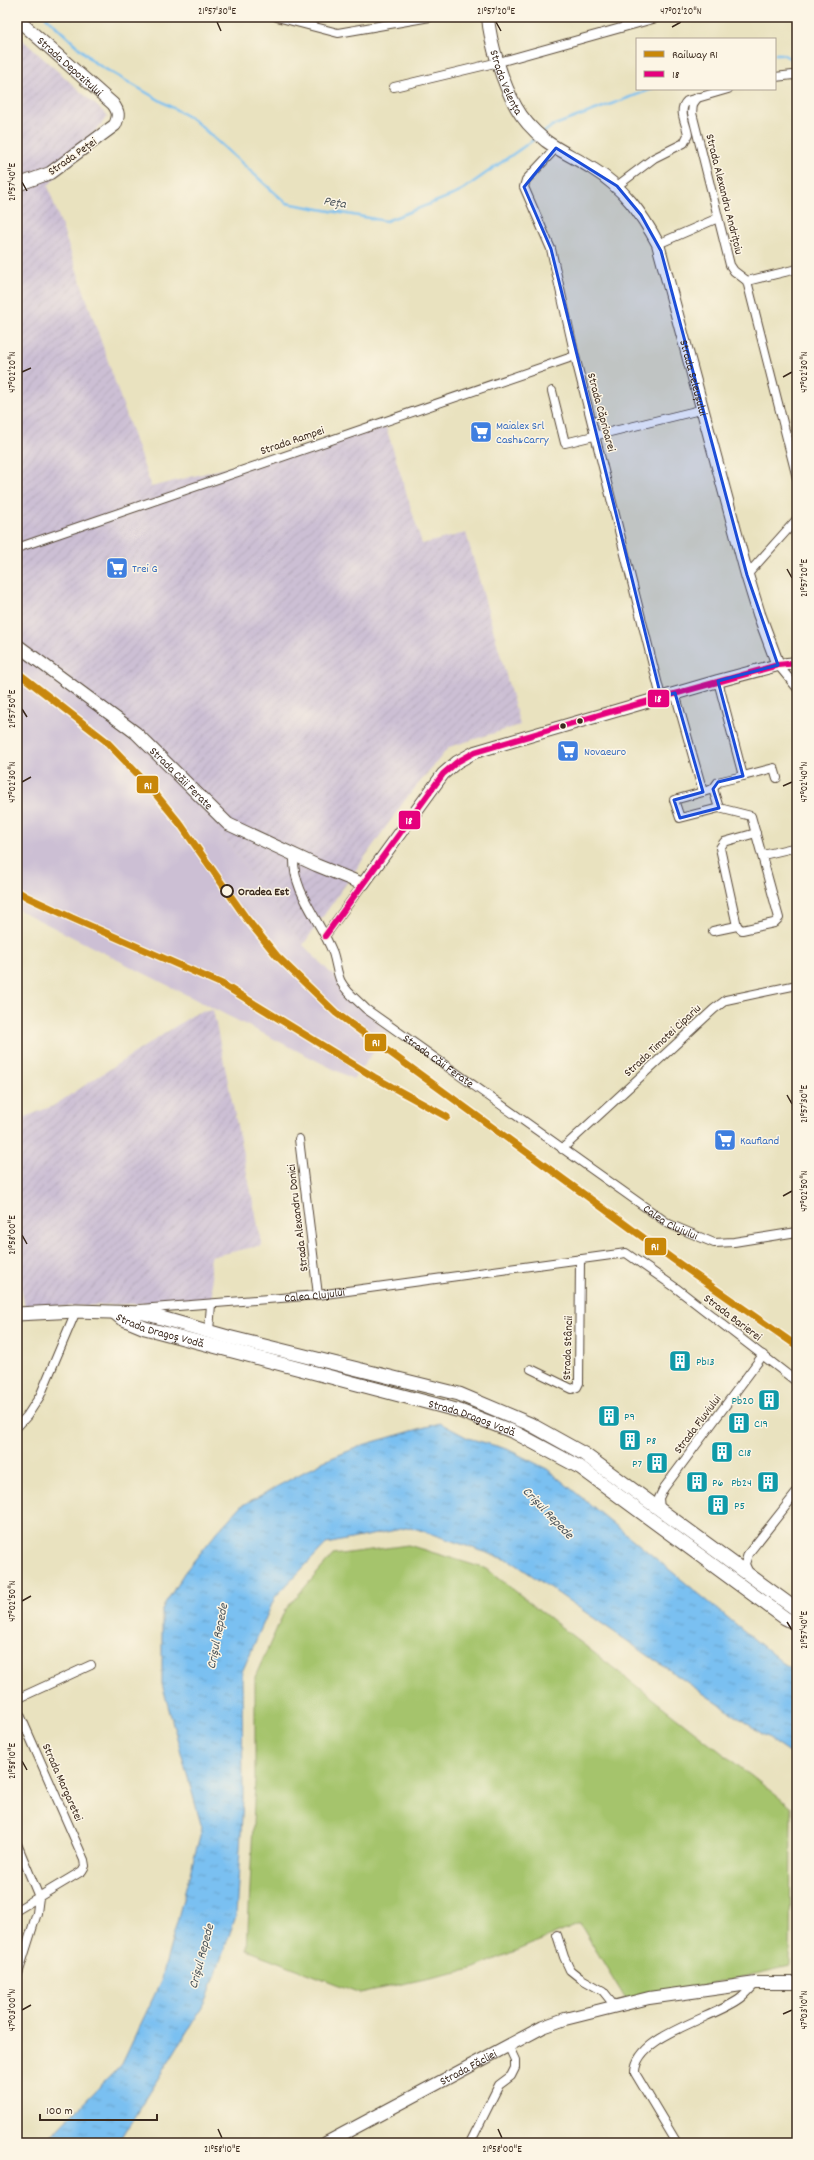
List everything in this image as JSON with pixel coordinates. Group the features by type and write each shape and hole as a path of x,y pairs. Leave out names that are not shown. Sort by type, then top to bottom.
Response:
{"main road":[{"name":"Calea Clujului","path":"17,1314 76,1311 115,1313"},
{"name":"Strada Dragoș Vodă","path":"115,1313 122,1318 145,1328 225,1342 459,1394 530,1424 584,1454 797,1610"},
{"name":"Strada Dragoș Vodă","path":"115,1313 144,1313 209,1331 225,1342 460,1412 514,1432 581,1468 785,1618 797,1624"},
{"path":"145,1328 157,1325 200,1338 205,1338 209,1331"}],"street":[{"path":"277,17 338,33 430,17"},
{"name":"Strada Velența","path":"488,17 498,62 516,107 530,126 543,137"},
{"path":"394,87 498,62 660,17"},
{"name":"Strada Depozitului","path":"17,19 113,104 118,110 119,117"},
{"path":"776,77 796,75"},
{"path":"617,186 654,158 684,143 688,135 683,114 684,106 687,101 724,90"},
{"name":"Strada Alexandru Andrițoiu","path":"698,97 693,104 692,109 730,265 734,271 747,281"},
{"name":"Strada Peței","path":"17,185 50,173 115,125 119,117"},
{"name":"Strada Seleușului","path":"543,137 556,148 594,169 617,186 641,215 658,244 704,410 747,575 759,614 778,665"},
{"name":"Strada Căprioarei","path":"556,148 526,180 524,187 551,249 575,356 597,436 661,697"},
{"path":"658,244 718,218"},
{"path":"797,269 747,281 794,454 797,478"},
{"name":"Strada Rampei","path":"17,548 575,356"},
{"path":"552,392 566,443 704,410"},
{"path":"747,575 797,519"},
{"name":"Strada Căii Ferate","path":"17,645 136,733 228,824 294,855 362,884"},
{"path":"325,936 443,774 457,762 482,750 661,697 778,665 797,663"},
{"path":"778,665 797,671"},
{"path":"778,665 797,688"},
{"path":"718,681 743,776"},
{"path":"675,693 703,792"},
{"path":"756,834 724,842 720,848 737,926 742,930 778,921 779,918 763,855 751,816 719,808 680,818 674,800 713,789 718,782 774,768 777,778"},
{"path":"713,789 719,808"},
{"path":"763,855 797,847"},
{"name":"Strada Căii Ferate","path":"294,855 295,875 300,892 325,936 333,954 340,981 347,990 366,1009 562,1148"},
{"path":"713,931 737,926"},
{"name":"Strada Timotei Cipariu","path":"562,1148 709,1013 726,1000 797,985"},
{"name":"Strada Alexandru Donici","path":"300,1139 318,1295"},
{"name":"Calea Clujului","path":"562,1148 652,1214 699,1238 714,1243 734,1242 797,1232"},
{"name":"Strada Barierei","path":"610,1255 626,1253 676,1288 797,1382"},
{"name":"Calea Clujului","path":"115,1313 133,1309 318,1295 610,1255"},
{"name":"Strada Stâncii","path":"531,1369 572,1389 577,1387 580,1383 580,1259"},
{"path":"209,1331 211,1304"},
{"path":"17,1427 28,1416 40,1396 76,1311"},
{"name":"Strada Fluviului","path":"664,1488 763,1355"},
{"path":"644,1498 664,1488"},
{"path":"660,1510 659,1498 664,1488"},
{"path":"728,1560 740,1559 748,1554 797,1492"},
{"path":"748,1554 745,1564 751,1577"},
{"path":"17,1699 91,1665"},
{"name":"Strada Margaretei","path":"17,1708 84,1860 85,1866 82,1871 40,1897"},
{"path":"17,1844 40,1897 37,1913 17,1977"},
{"path":"17,1910 40,1897"},
{"path":"557,1935 570,1970 580,1978 603,1991 615,2006"},
{"path":"677,2143 635,2073 638,2059 665,2037 741,1999 756,1983"},
{"name":"Strada Făcliei","path":"326,2143 508,2045 552,2023 649,1998 756,1983 797,1983"},
{"path":"470,2143 499,2085 511,2076 515,2068 515,2060 508,2045"}],"highlighted area":[{"path":"556,148 617,186 641,215 661,251 747,575 778,665 718,681 743,776 718,782 713,789 719,808 680,818 674,800 703,792 675,693 661,697 551,249 524,187"}],"shaded area":[{"path":"17,35 108,116 48,186 151,487 386,427 422,544 466,533 520,725 449,747 405,800 303,945 230,845 168,770 17,648"},
{"path":"17,648 116,724 168,770 230,845 303,945 389,1032 353,1079 17,909"},
{"path":"213,1010 262,1245 210,1257 213,1301 25,1308 17,1267 17,1120 53,1106 196,1013"}],"green space":[{"path":"408,1545 487,1569 791,1807 790,1966 628,2003 580,1924 472,1969 360,1993 247,1950 255,1782 255,1677 285,1610 333,1555"}],"water":[{"name":"Crișul Repede","path":"440,1423 468,1438 507,1449 547,1469 783,1663 797,1672 797,1758 511,1561 411,1527 326,1544 275,1597 242,1672 243,1800 236,1916 206,2001 118,2143 44,2143 122,2064 161,1981 202,1828 162,1684 162,1609 184,1573 218,1531 241,1506 324,1461 366,1444"}],"waterway":[{"name":"Peța","path":"46,17 95,63 194,120 286,203 386,221 458,193 536,138"},
{"name":"Peța","path":"776,54 782,54 797,62"},
{"name":"Peța","path":"542,134 552,126 649,90"}],"rail line":[{"name":"R1","path":"17,672 106,741 149,786 181,825 246,918 277,956 336,1013 674,1260 797,1346"},
{"name":"R1","path":"17,891 72,918 222,984 374,1077 447,1117"}],"transit line":[{"name":"18","path":"325,936 443,774 457,762 475,752 606,713 778,665 797,663"}],"place":[{"name":"Maialex Srl Cash&Carry","path":"481,432"},
{"name":"Trei G","path":"117,568"},
{"name":"Novaeuro","path":"568,751"},
{"name":"Oradea Est","path":"227,891"},
{"name":"Kaufland","path":"725,1140"},
{"name":"Pb13","path":"680,1361"},
{"name":"Pb20","path":"769,1400"},
{"name":"P9","path":"609,1416"},
{"name":"C19","path":"739,1423"},
{"name":"P8","path":"630,1440"},
{"name":"C18","path":"722,1452"},
{"name":"P7","path":"657,1463"},
{"name":"P6","path":"697,1482"},
{"name":"Pb24","path":"768,1482"},
{"name":"P5","path":"718,1505"}]}
